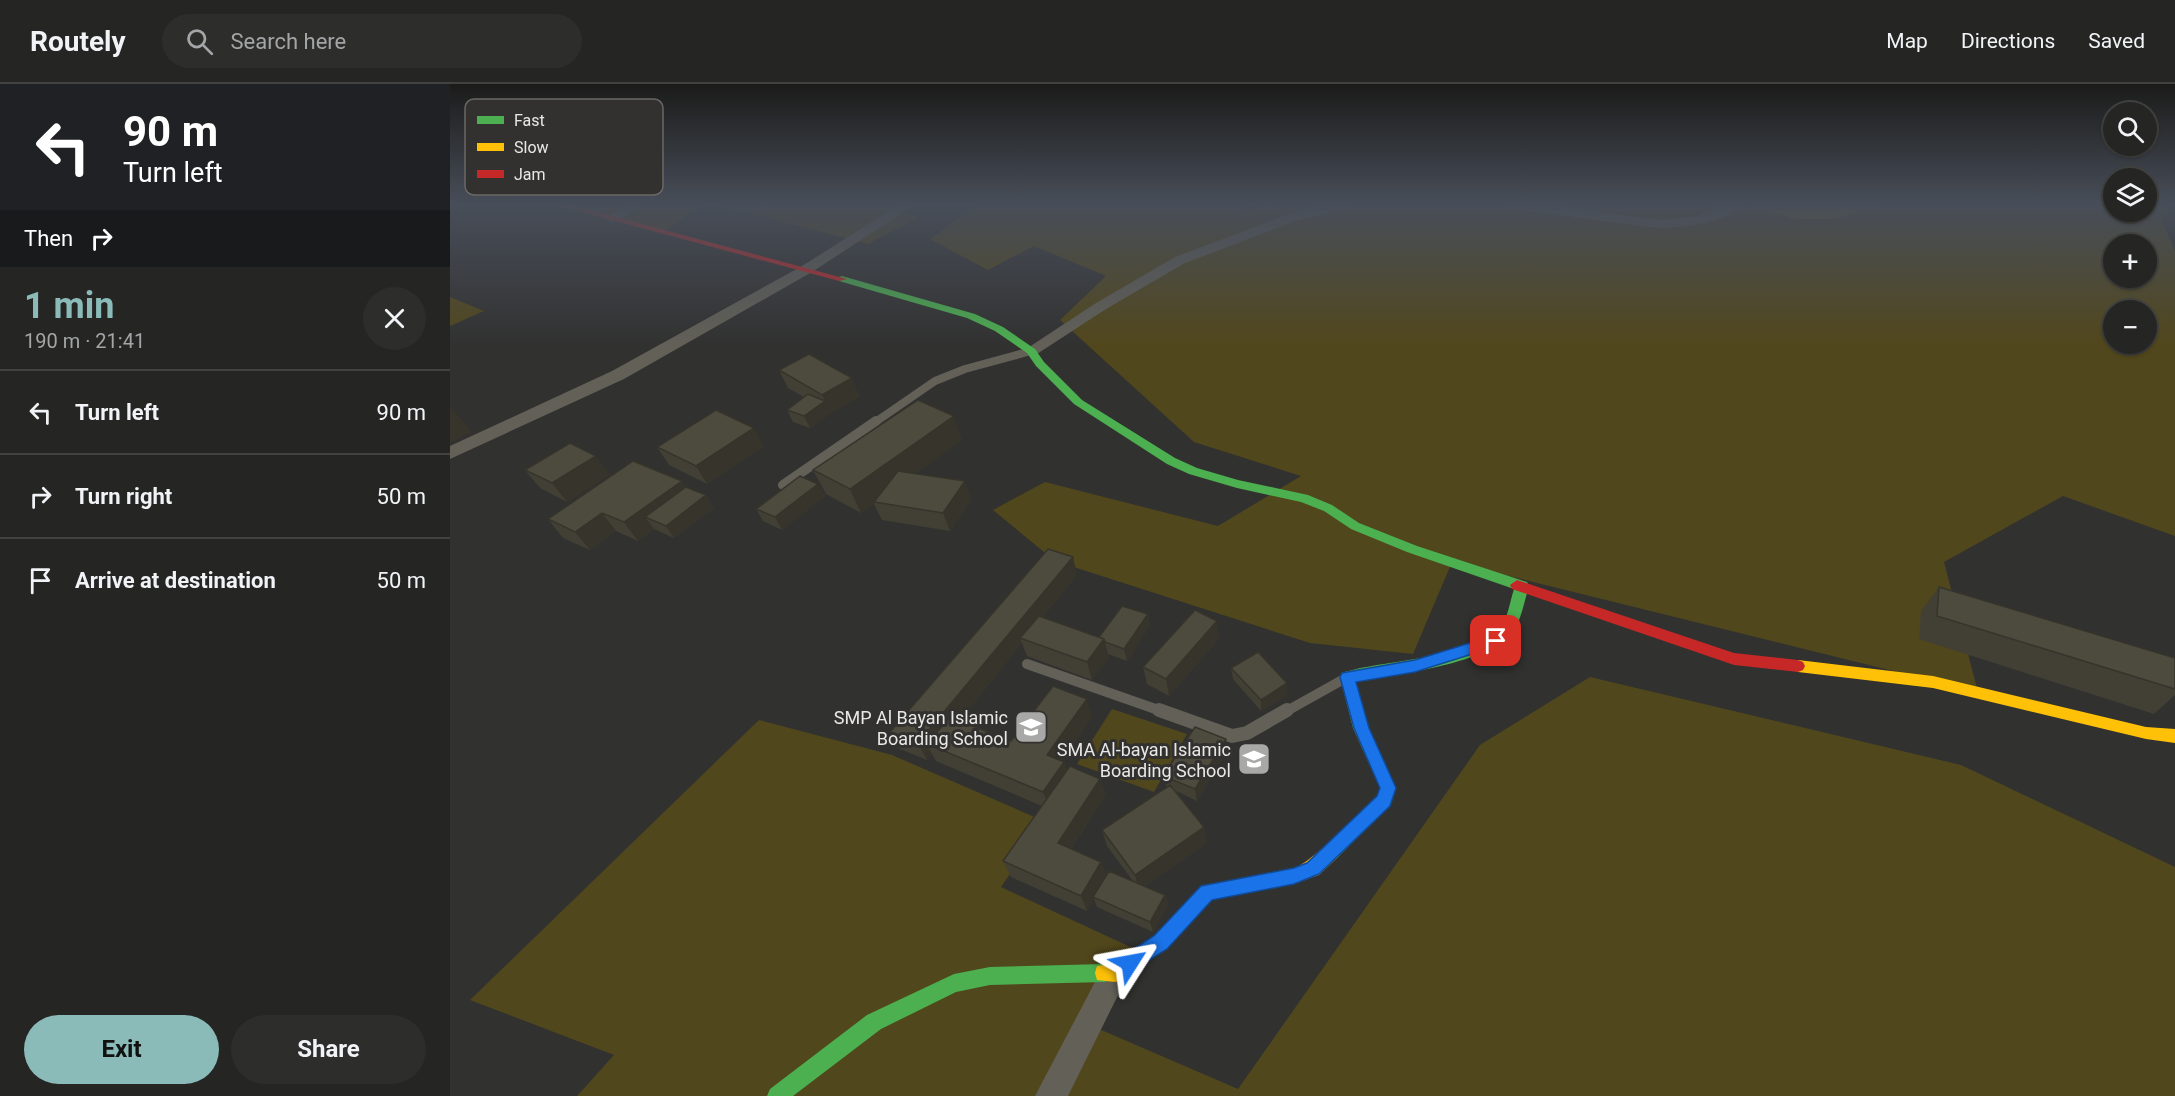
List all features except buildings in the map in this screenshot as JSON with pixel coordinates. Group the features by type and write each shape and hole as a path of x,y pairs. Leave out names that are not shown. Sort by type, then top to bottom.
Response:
{"street":[{"path":"739,251 970,316 999,330 1031,351 1040,364 1078,402 1171,461 1192,471 1237,484 1304,498 1328,508 1355,526 1412,549 1734,659 1933,682 2146,733 2175,736"},
{"path":"450,453 618,375 835,251"},
{"path":"1031,351 1101,306 1180,260 1203,251"},
{"path":"1052,1096 1115,973 1160,942 1208,892 1294,876 1313,869 1384,801 1388,788 1361,728 1347,677 1415,666 1496,641 1506,631 1522,586"},
{"path":"777,1096 874,1022 954,983 990,976 1115,973"}],"lane":[{"path":"783,485 935,381 965,369 1031,351"},
{"path":"1027,664 1232,736 1248,734 1347,677"}],"shaded area":[{"path":"953,251 1024,251 988,270"},
{"path":"1047,251 2103,251 2103,288 2157,288 2157,251 2175,251 2175,536 2063,496 1944,562 1978,692 1452,562 1413,654 1310,643 1055,561 993,510 1045,482 1218,526 1301,476 1194,442 1060,320 1106,276"},
{"path":"450,297 484,311 450,326"},
{"path":"1590,677 1961,765 2175,867 2175,1096 577,1096 614,1055 470,1000 759,720 892,755 1046,822 1001,887 1137,950 1099,1029 1238,1089 1480,745"},
{"path":"1112,709 1187,734 1154,792 1077,764"}],"traffic: fast":[{"path":"842,279 971,316 999,329 1031,351 1040,364 1078,402 1171,461 1193,471 1237,484 1304,498 1328,508 1355,526 1412,549 1517,585"},
{"path":"1332,851 1384,801 1388,788 1361,728 1347,677 1430,662 1492,642 1503,634 1509,624 1522,586"},
{"path":"777,1096 874,1022 954,983 990,976 1104,973"}],"traffic: slow":[{"path":"1798,666 1933,682 2146,733 2175,736"},
{"path":"1104,973 1115,973 1160,942 1207,892 1294,876 1313,869 1332,851"}],"traffic: jam":[{"path":"736,251 842,279"},
{"path":"1517,585 1734,659 1798,666"}],"place":[{"name":"SMP Al Bayan Islamic Boarding School","path":"1031,727"},
{"name":"SMA Al-bayan Islamic Boarding School","path":"1254,759"}],"route":[{"path":"1130,963 1160,942 1208,892 1294,876 1313,869 1384,801 1388,788 1361,728 1347,677 1415,666 1496,641"}]}
